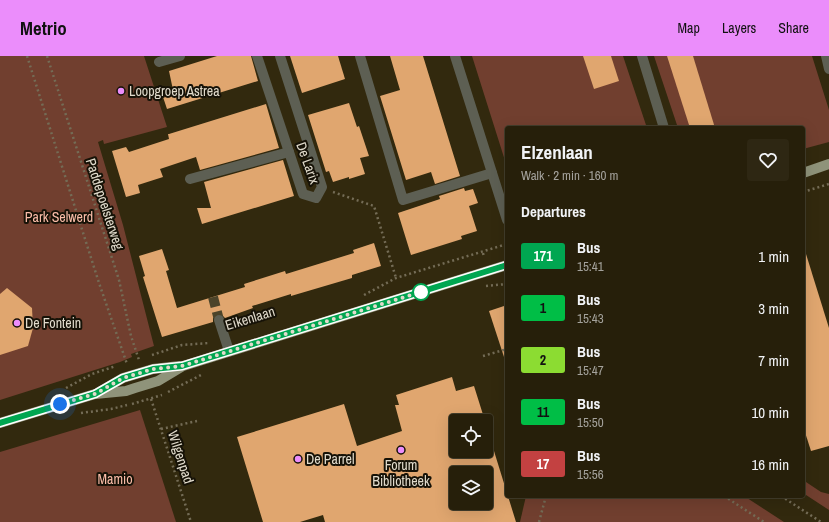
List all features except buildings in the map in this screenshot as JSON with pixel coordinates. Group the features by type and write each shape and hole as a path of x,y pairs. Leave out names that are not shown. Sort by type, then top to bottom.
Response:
{"main road":[{"path":"805,172 829,164"},
{"name":"Eikenlaan","path":"95,394 123,378 153,369 182,366 505,266"},
{"name":"Eikenlaan","path":"0,423 95,394 126,391 158,381 182,366"}],"street":[{"path":"159,62 180,56"},
{"name":"De Larix","path":"257,56 303,194 316,198 322,188 280,56"},
{"path":"360,56 403,200 492,173"},
{"path":"455,56 505,214"},
{"path":"642,56 663,126"},
{"path":"826,56 829,69"},
{"path":"190,179 289,152"},
{"path":"219,320 228,351"}],"path":[{"path":"27,56 99,283 131,376"},
{"name":"Paddepoelsterweg","path":"47,56 119,280 131,336 138,359"},
{"path":"805,191 829,184"},
{"path":"322,188 374,206 396,278"},
{"path":"362,296 396,278 505,245"},
{"path":"483,253 484,257"},
{"path":"493,287 505,284"},
{"name":"Eikenlaan","path":"61,391 92,374 127,362 182,346 219,343 225,341"},
{"path":"483,356 505,350"},
{"name":"Wilgenpad","path":"80,413 111,409 151,399 191,522"},
{"path":"161,429 197,421"},
{"path":"539,522 545,498"},
{"path":"727,498 764,522"},
{"path":"784,498 821,522"}],"green space":[{"name":"Park Selwerd","path":"0,56 144,56 167,127 104,144 103,140 98,142 123,225 154,346 131,354 132,357 120,362 0,400"},
{"path":"472,56 623,56 646,126 505,126 505,161"},
{"path":"654,56 812,56 829,110 829,142 805,148 805,126 677,126"},
{"name":"Mamio","path":"140,410 176,522 0,522 0,452"},
{"path":"805,481 821,492 829,494 829,510 805,494"},
{"path":"526,498 747,498 784,522 520,522"}],"tunnel":[{"path":"213,297 219,320"}],"bus line":[{"name":"171","path":"0,423 95,394 123,378 153,369 182,366 505,266"}],"place":[{"name":"Loopgroep Astrea","path":"121,91"},
{"name":"De Fontein","path":"17,323"},
{"name":"Forum Bibliotheek","path":"401,450"},
{"name":"De Parrel","path":"298,459"}],"route":[{"path":"60,404 95,394 123,378 153,369 182,366 421,292"}]}
